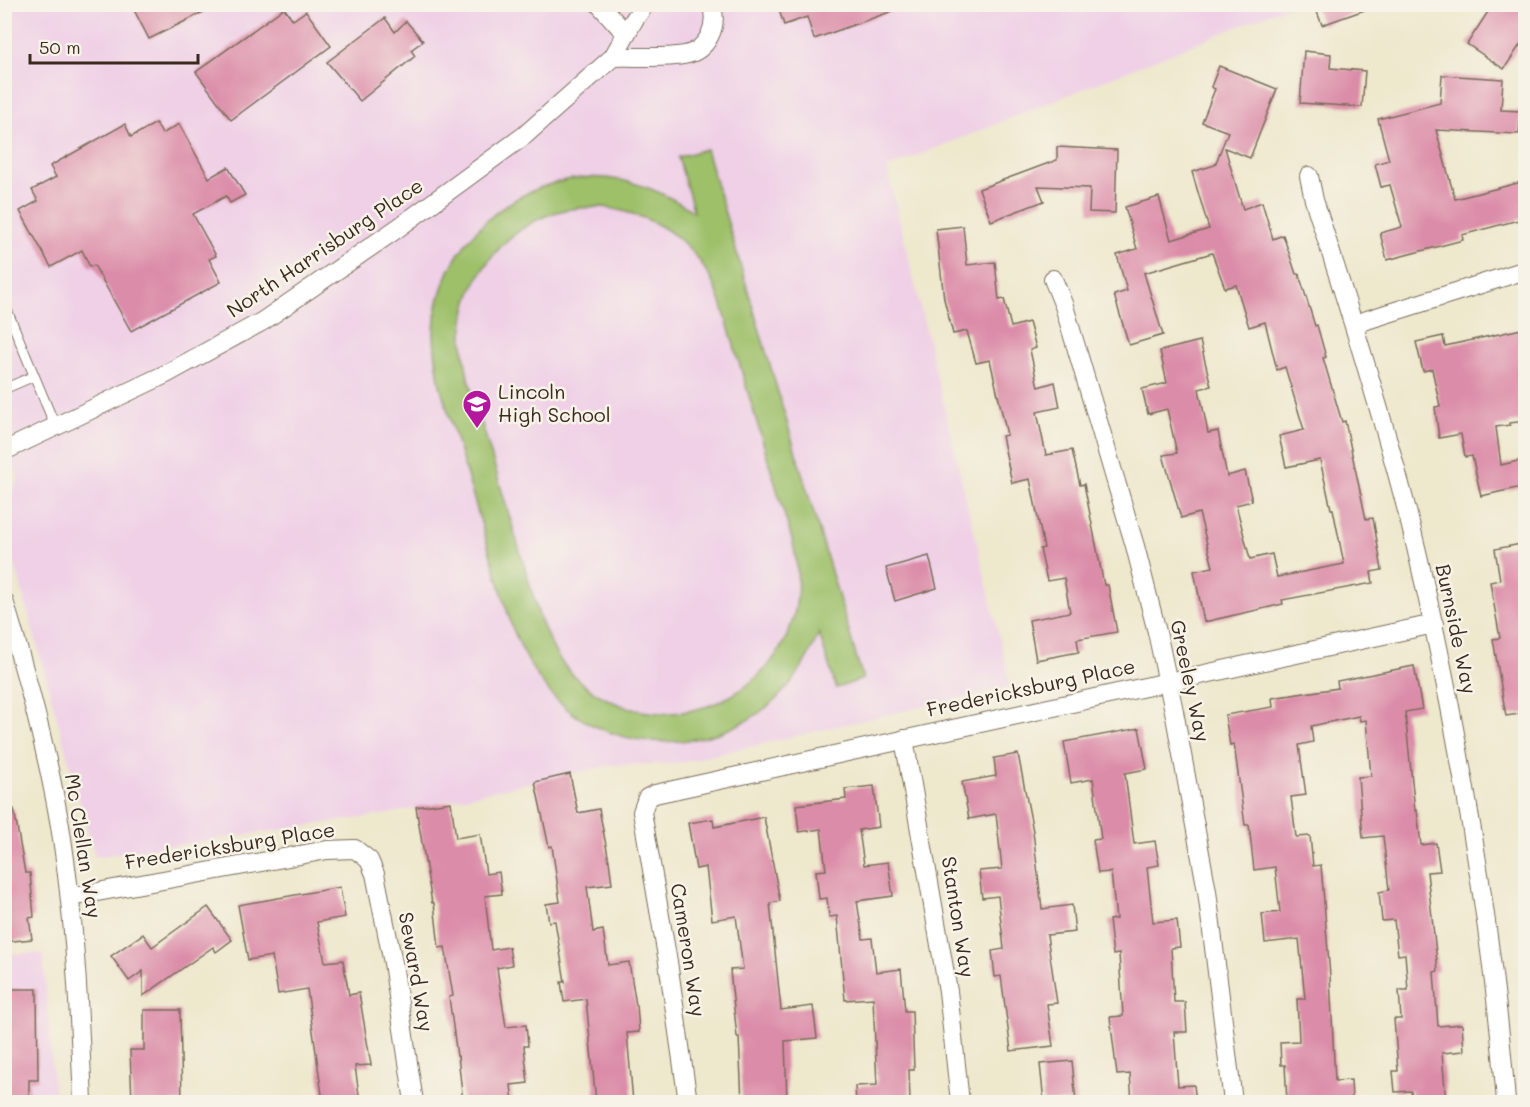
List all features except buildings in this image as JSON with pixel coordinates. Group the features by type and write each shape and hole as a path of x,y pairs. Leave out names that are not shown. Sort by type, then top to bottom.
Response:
{"street":[{"path":"599,4 626,34"},
{"name":"North Harrisburg Place","path":"4,451 166,374 263,321 398,228 525,135 613,57 645,4"},
{"path":"613,57 686,55 699,48 709,37 713,28 715,16 711,4"},
{"name":"Burnside Way","path":"1309,176 1314,200 1354,324 1406,508 1434,624 1480,876 1499,1024 1506,1102"},
{"path":"1354,324 1526,270"},
{"name":"Greeley Way","path":"1053,279 1064,306 1135,546 1168,681 1207,891 1233,1102"},
{"name":"Mc Clellan Way","path":"4,601 38,714 60,826 78,973 83,1102"},
{"name":"Fredericksburg Place","path":"643,805 646,798 655,794 1434,624"},
{"name":"Stanton Way","path":"904,740 948,991 960,1102"},
{"name":"Cameron Way","path":"643,805 642,812 668,962 688,1102"},
{"name":"Fredericksburg Place","path":"70,897 327,850 355,849 361,853"},
{"name":"Seward Way","path":"361,853 369,860 375,874 393,963 414,1102"}],"lane":[{"path":"4,303 56,428"},
{"path":"4,389 34,376"}],"shaded area":[{"name":"Lincoln High School","path":"5,5 1291,5 887,168 1011,686 675,764 610,765 388,814 95,857 5,528 4,506 19,478 4,445"},
{"path":"43,953 55,1102 5,1102 4,954"}],"green space":[{"path":"706,149 863,679 836,688 819,633 795,678 760,712 732,728 702,738 670,742 638,740 608,732 579,717 554,697 530,664 512,627 440,385 434,331 439,299 450,269 467,243 488,219 514,200 542,187 573,179 606,178 652,189 694,212 678,157","holes":["603,207 644,218 676,236 702,264 712,282 721,302 793,543 797,569 798,594 795,611 786,638 772,661 753,680 731,696 706,707 680,712 653,713 626,707 607,699 581,682 566,668 557,655 540,619 468,377 463,349 466,311 472,292 480,274 505,242 538,219 557,212"]}],"place":[{"name":"Lincoln High School","path":"477,430"}]}
